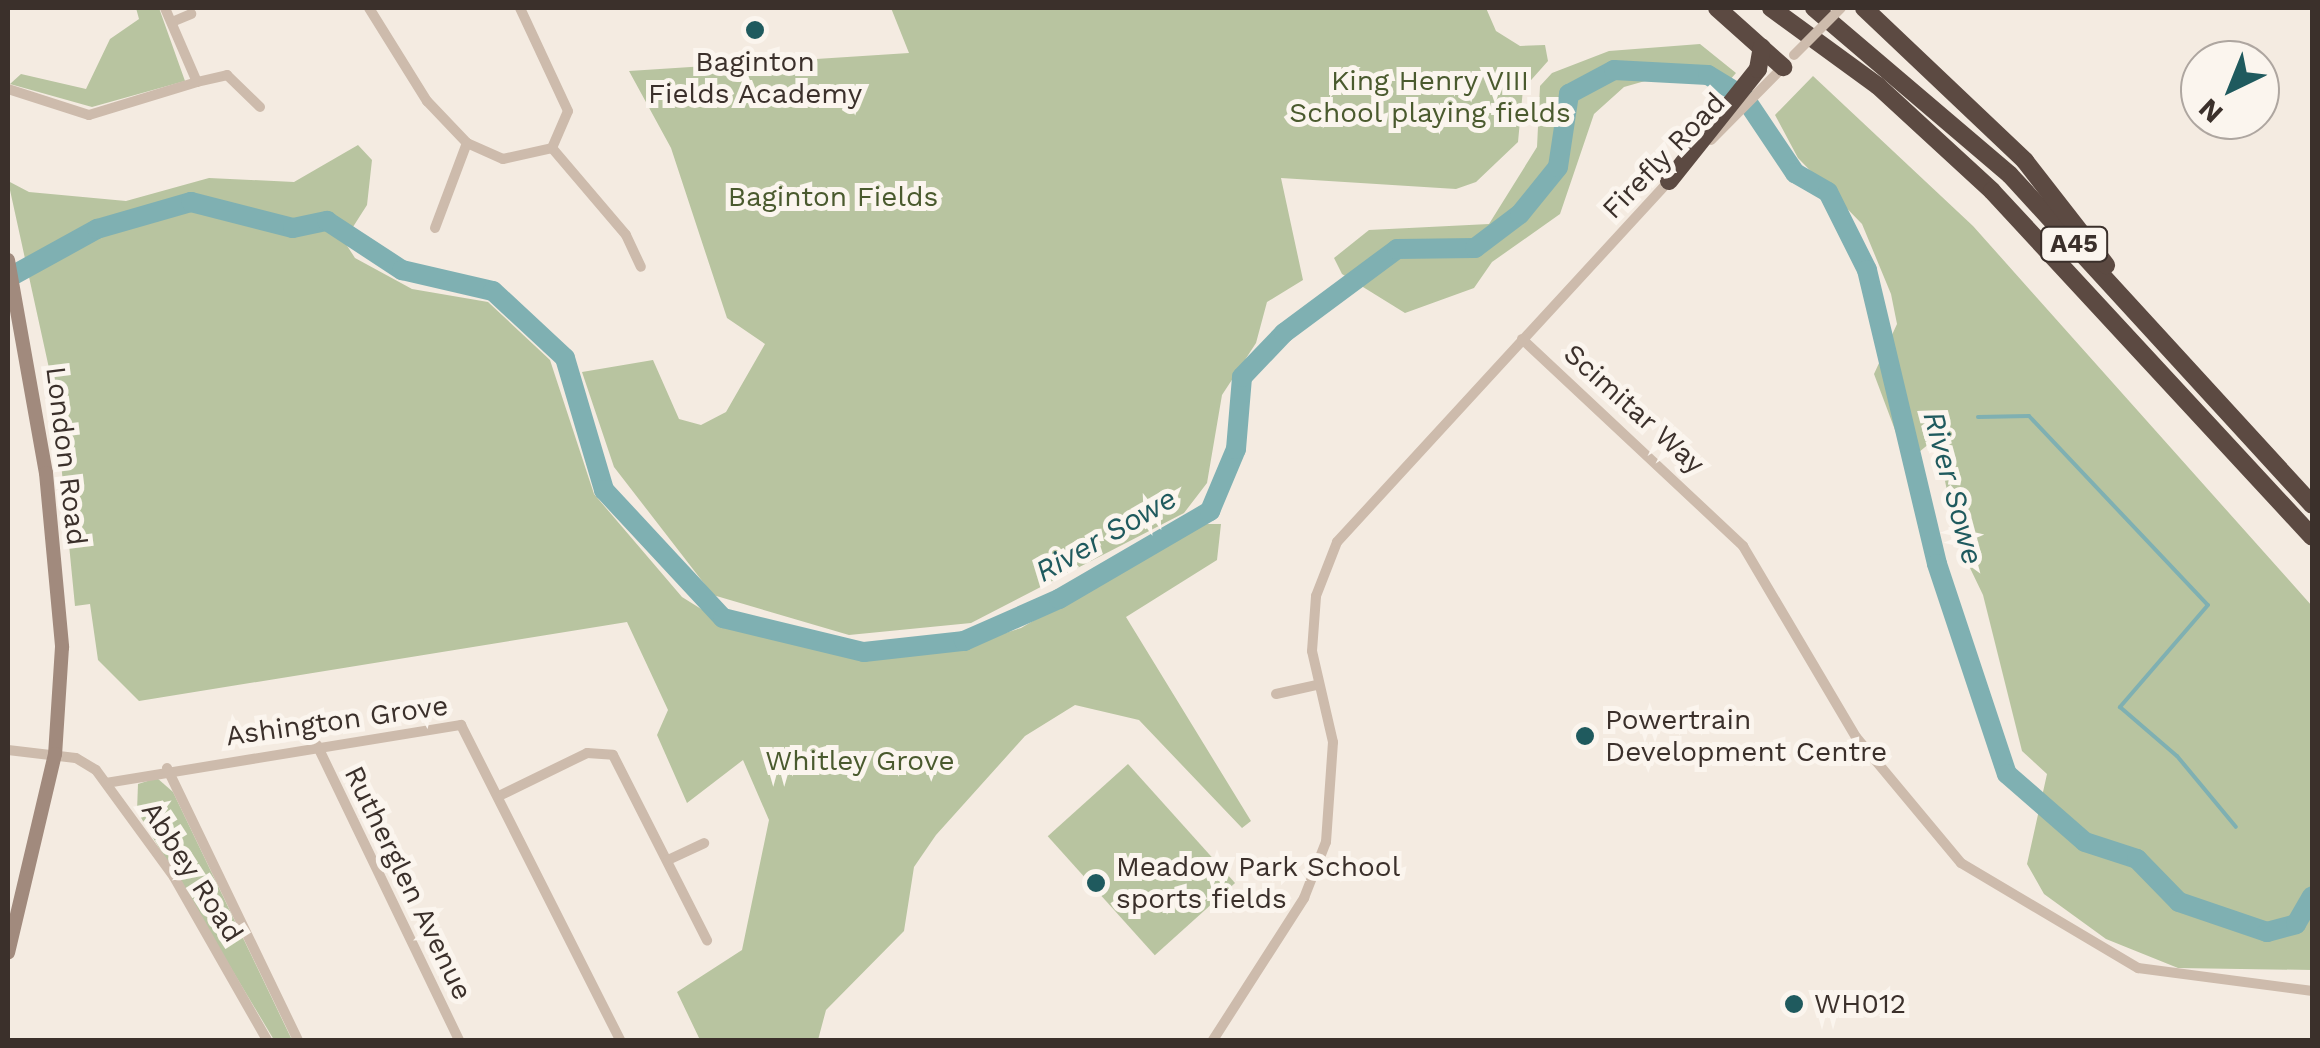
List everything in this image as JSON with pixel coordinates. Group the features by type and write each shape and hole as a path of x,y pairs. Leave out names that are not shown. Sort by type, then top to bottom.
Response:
{"highway":[{"path":"1669,181 1713,130 1776,68 1762,48 1717,8"},
{"name":"A45","path":"1771,8 1878,86 1992,191 2312,536"},
{"name":"A45","path":"1814,8 1976,142 2312,504"},
{"path":"1864,8 2024,161 2150,328"}],"main road":[{"name":"London Road","path":"8,260 19,310 62,647 55,754 8,953"}],"street":[{"path":"165,8 196,82"},
{"path":"369,8 416,88 468,143 504,159 552,148 566,127 565,98 520,8"},
{"path":"1776,68 1841,8"},
{"path":"172,22 191,14"},
{"path":"8,89 89,115 227,75 260,107"},
{"path":"435,228 468,143"},
{"path":"552,148 626,235 641,267"},
{"name":"Firefly Road","path":"1522,339 1669,181"},
{"path":"1214,1040 1304,898 1326,842 1333,742 1317,684 1316,596 1336,542 1522,339"},
{"name":"Scimitar Way","path":"1522,339 1733,534 1856,737 1960,862 2138,968 2312,991"},
{"path":"1276,694 1317,684"},
{"name":"Ashington Grove","path":"106,783 167,768 459,724 501,795 620,1040"},
{"name":"Rutherglen Avenue","path":"317,745 459,1040"},
{"path":"8,750 55,754"},
{"path":"501,795 608,752 707,940"},
{"name":"Abbey Road","path":"55,754 83,760 106,783 174,877 267,1040"},
{"name":"Abbey Road","path":"167,768 298,1040"},
{"path":"668,860 704,842"}],"green space":[{"path":"136,8 159,8 185,81 92,107 10,84 21,74 86,89 110,39 139,19"},
{"path":"891,8 1486,8 1496,31 1520,46 1545,45 1548,61 1523,89 1518,142 1476,182 1456,189 1281,178 1303,280 1267,302 1256,343 1222,395 1207,483 1184,513 971,623 849,635 713,595 614,467 582,372 653,360 679,419 701,425 726,412 765,344 727,318 671,148 629,71 909,53"},
{"path":"1700,44 1736,73 1729,81 1659,77 1624,87 1594,114 1560,214 1492,262 1474,288 1405,313 1342,274 1334,258 1369,230 1489,224 1537,147 1540,86 1552,73 1609,51"},
{"path":"1813,76 1973,226 2312,606 2312,970 2178,968 2106,939 2044,894 2027,864 2047,774 2022,751 1983,595 1958,543 1936,438 1907,462 1874,374 1897,324 1891,294 1862,224 1798,158 1775,115"},
{"name":"Whitley Grove","path":"358,145 372,160 367,205 344,241 355,258 412,289 488,302 550,360 594,494 682,597 722,622 863,656 964,646 1021,628 1199,524 1221,524 1217,560 1126,617 1251,821 1242,828 1139,720 1075,705 1025,736 936,835 914,867 904,931 826,1010 818,1040 700,1040 677,992 742,950 769,820 743,760 687,803 657,735 668,710 627,622 139,701 98,660 90,604 75,606 54,391 8,181 29,192 126,201 209,178 294,182"},
{"path":"1128,764 1235,883 1155,955 1048,836"},
{"path":"157,778 173,792 292,1040 274,1040 137,811 138,784"}],"waterway":[{"name":"River Sowe","path":"8,278 97,229 191,202 293,228 327,221 402,270 493,291 565,358 604,490 723,618 864,652 964,641 1059,599 1210,511 1236,449 1242,377 1284,333 1397,249 1475,248 1520,214 1558,167 1569,94 1614,70 1708,75 1744,97 1795,173 1828,192 1867,270 1937,564 2007,774 2085,842 2137,859 2179,902 2267,932 2296,924 2312,896"},
{"path":"1978,417 2029,416 2208,605 2120,707 2177,756 2236,827"}],"place":[{"name":"Baginton Fields Academy","path":"755,30"},
{"name":"Powertrain Development Centre","path":"1585,736"},
{"name":"Meadow Park School sports fields","path":"1096,883"},
{"name":"WH012","path":"1794,1004"}],"park label":[{"name":"King Henry VIII School playing fields","path":"1430,97"},
{"name":"Baginton Fields","path":"833,197"}]}
